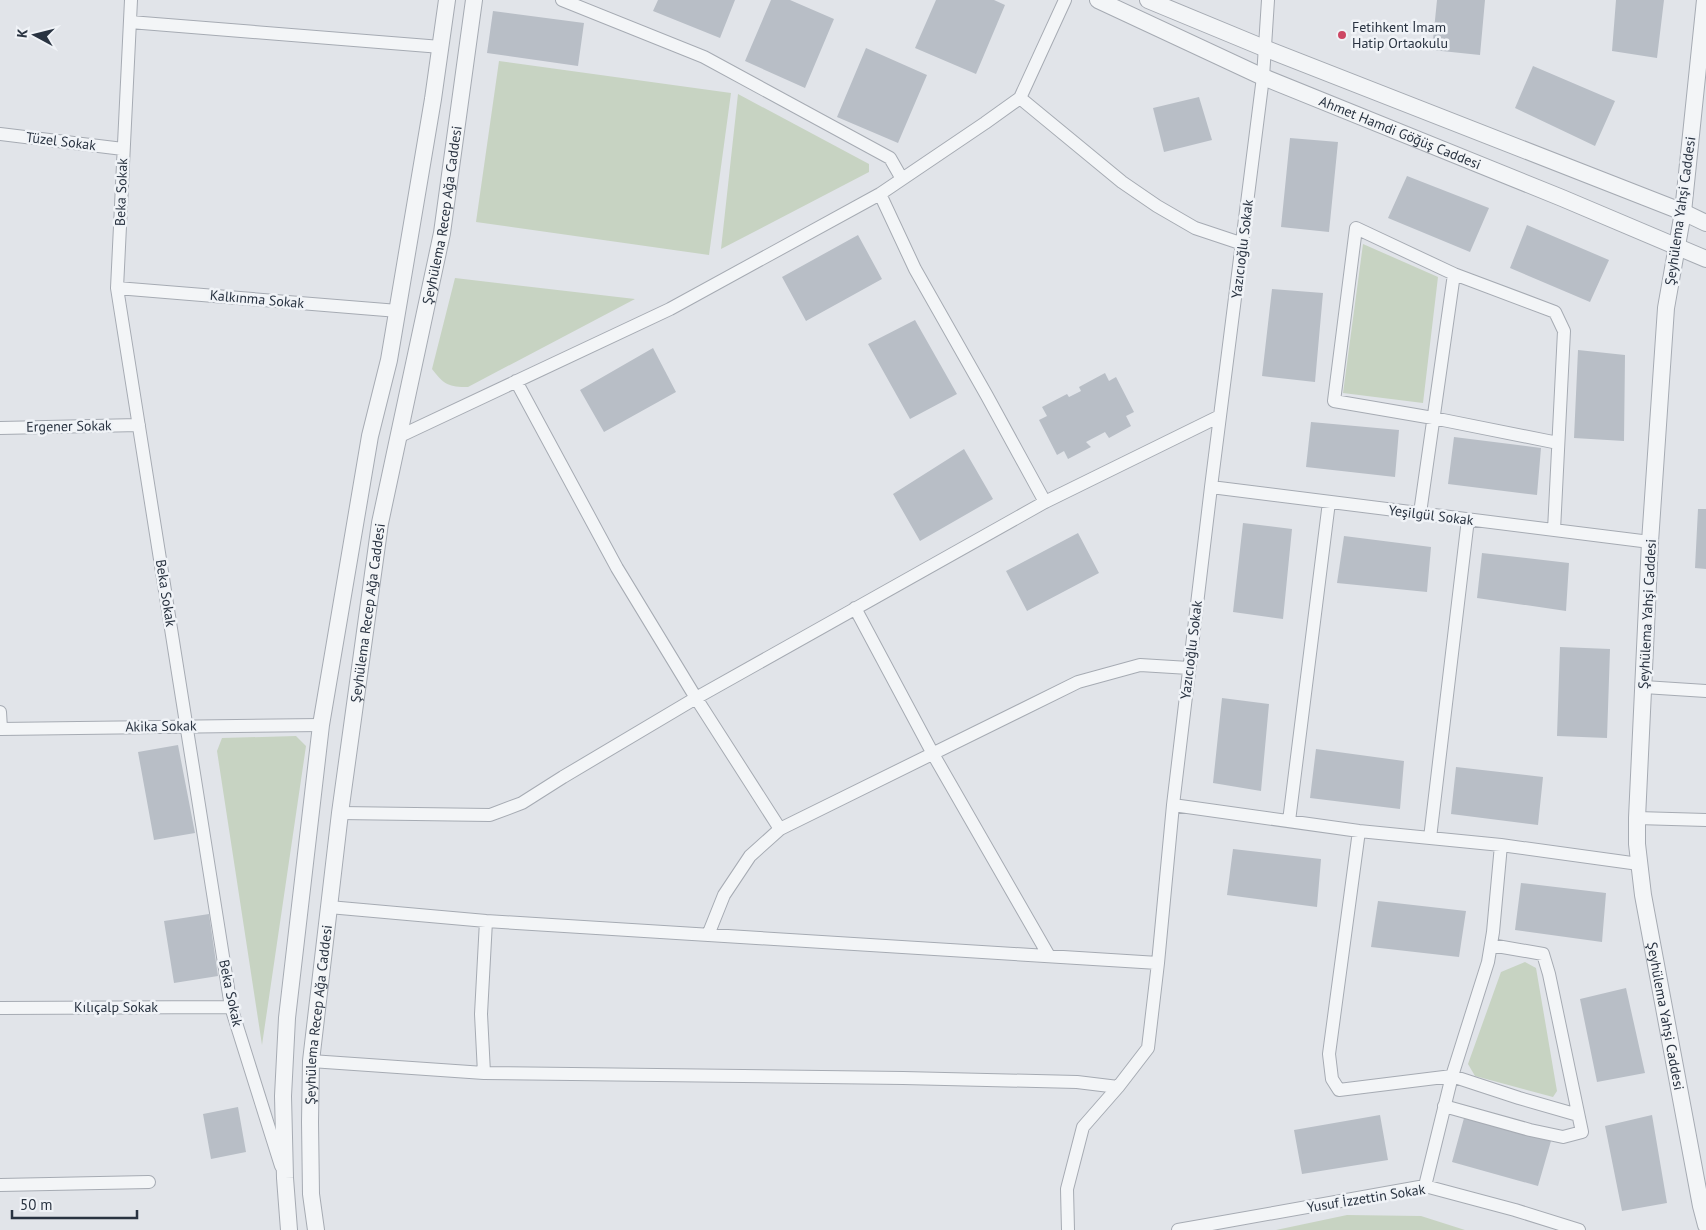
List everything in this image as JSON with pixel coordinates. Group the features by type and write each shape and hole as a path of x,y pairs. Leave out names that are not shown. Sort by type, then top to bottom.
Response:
{"street":[{"name":"Beka Sokak","path":"131,0 117,288 231,1007 285,1178"},
{"name":"Şeyhülema Recep Ağa Caddesi","path":"288,1230 284,1096 287,1018 321,725 370,436 389,360 398,311 447,0"},
{"name":"Şeyhülema Recep Ağa Caddesi","path":"316,1230 311,1194 311,1061 340,813 380,523 442,233 474,0"},
{"path":"562,0 704,56 890,158 902,179"},
{"path":"398,437 670,309 880,194 1020,98 1065,0"},
{"name":"Ahmet Hamdi Göğüş Caddesi","path":"1098,0 1263,77 1706,259"},
{"path":"1148,0 1264,48 1683,212 1706,223"},
{"name":"Yazıcıoğlu Sokak","path":"1068,1230 1067,1189 1083,1127 1118,1087 1148,1048 1189,668 1263,77 1268,0"},
{"name":"Şeyhülema Yahşi Caddesi","path":"1705,0 1683,212 1666,308 1650,542 1637,818 1639,864 1706,1225"},
{"path":"130,22 441,47"},
{"path":"1020,98 1122,182 1157,206 1195,228 1243,244"},
{"name":"Tüzel Sokak","path":"0,134 123,149"},
{"path":"880,194 915,269 988,396 1045,502"},
{"path":"1554,530 1564,331 1555,312 1454,274 1356,228 1334,401 1433,418 1558,444"},
{"path":"1420,513 1454,274"},
{"name":"Kalkınma Sokak","path":"117,288 398,311"},
{"path":"516,382 617,568 696,698 780,829"},
{"path":"340,813 490,815 522,803 696,698 1045,502 1220,416"},
{"name":"Ergener Sokak","path":"0,428 139,425"},
{"name":"Yeşilgül Sokak","path":"1211,487 1650,542"},
{"path":"1289,821 1329,502"},
{"path":"1430,838 1468,519"},
{"path":"855,608 933,754 1049,956"},
{"path":"708,935 724,895 750,856 780,829 1078,682 1140,665 1189,668"},
{"path":"1644,688 1706,691"},
{"path":"0,712 1,729"},
{"name":"Akika Sokak","path":"1,729 321,725"},
{"path":"1173,805 1639,864"},
{"path":"1637,818 1706,820"},
{"path":"1359,830 1329,1054 1333,1083 1339,1090 1452,1076 1578,1115"},
{"path":"1424,1186 1452,1076 1488,962 1501,846"},
{"path":"329,907 486,921 1158,963"},
{"path":"484,1073 481,1014 486,921"},
{"path":"1444,1106 1530,1130 1563,1137 1582,1132 1549,974 1543,954 1491,945"},
{"name":"Kılıçalp Sokak","path":"0,1008 231,1007"},
{"path":"311,1061 484,1073 903,1078 1077,1082 1118,1087"},
{"path":"0,1185 149,1182"},
{"name":"Yusuf İzzettin Sokak","path":"1178,1230 1424,1186 1515,1210 1579,1230"}],"green space":[{"path":"499,61 731,93 709,255 476,222"},
{"path":"738,94 869,164 869,172 721,249"},
{"path":"1363,244 1438,277 1423,403 1343,393"},
{"path":"455,278 635,299 468,387 456,386 444,382 432,369"},
{"path":"296,736 306,746 262,1045 217,751 222,738"},
{"path":"1525,962 1536,968 1557,1091 1553,1097 1475,1076 1468,1064 1501,972"},
{"path":"1347,1215 1421,1216 1465,1230 1276,1230"}],"building":[{"path":"658,0 735,0 720,38 653,11"},
{"path":"771,0 790,0 834,19 805,88 745,61"},
{"path":"936,0 994,0 1005,5 976,74 915,48"},
{"path":"1437,0 1485,0 1480,55 1432,50"},
{"path":"1616,0 1664,0 1657,58 1612,51"},
{"path":"493,11 584,23 578,66 487,53"},
{"path":"866,48 927,75 898,143 837,117"},
{"path":"1533,66 1615,101 1595,146 1515,108"},
{"path":"1199,97 1212,140 1164,152 1153,108"},
{"path":"1290,138 1338,142 1329,232 1281,227"},
{"path":"1407,176 1489,208 1470,252 1388,218"},
{"path":"1527,225 1609,260 1590,302 1510,268"},
{"path":"858,235 882,279 806,321 782,277"},
{"path":"1272,289 1323,293 1315,382 1262,376"},
{"path":"915,320 957,394 910,419 868,344"},
{"path":"653,348 676,392 604,432 580,390"},
{"path":"1578,350 1625,355 1624,441 1574,438"},
{"path":"1105,373 1109,381 1116,377 1134,412 1126,416 1131,426 1109,438 1105,432 1086,442 1091,447 1068,459 1064,451 1057,455 1039,420 1047,416 1042,407 1067,394 1069,397 1081,391 1079,387"},
{"path":"1311,422 1399,430 1395,477 1306,467"},
{"path":"1454,437 1541,448 1537,495 1448,484"},
{"path":"964,449 993,499 920,541 893,494"},
{"path":"1698,509 1706,509 1706,569 1695,568"},
{"path":"1243,523 1292,529 1283,619 1233,612"},
{"path":"1078,533 1099,573 1027,611 1006,571"},
{"path":"1344,536 1431,547 1427,592 1337,583"},
{"path":"1482,553 1569,563 1566,611 1477,598"},
{"path":"1560,647 1610,649 1607,738 1557,736"},
{"path":"1222,698 1269,704 1261,791 1213,783"},
{"path":"178,745 195,833 154,840 138,752"},
{"path":"1316,749 1404,761 1400,809 1310,798"},
{"path":"1456,767 1543,777 1538,825 1451,814"},
{"path":"1233,849 1321,859 1317,907 1227,895"},
{"path":"1521,883 1606,893 1602,942 1515,930"},
{"path":"1378,901 1466,911 1459,957 1371,947"},
{"path":"209,914 218,976 174,983 164,921"},
{"path":"1626,988 1645,1073 1597,1082 1580,999"},
{"path":"238,1107 246,1152 211,1159 203,1114"},
{"path":"1380,1115 1388,1160 1302,1174 1294,1130"},
{"path":"1652,1115 1667,1203 1622,1211 1605,1126"},
{"path":"1464,1118 1551,1141 1538,1186 1452,1162"}],"place":[{"name":"Fetihkent İmam Hatip Ortaokulu","path":"1342,35"}]}
